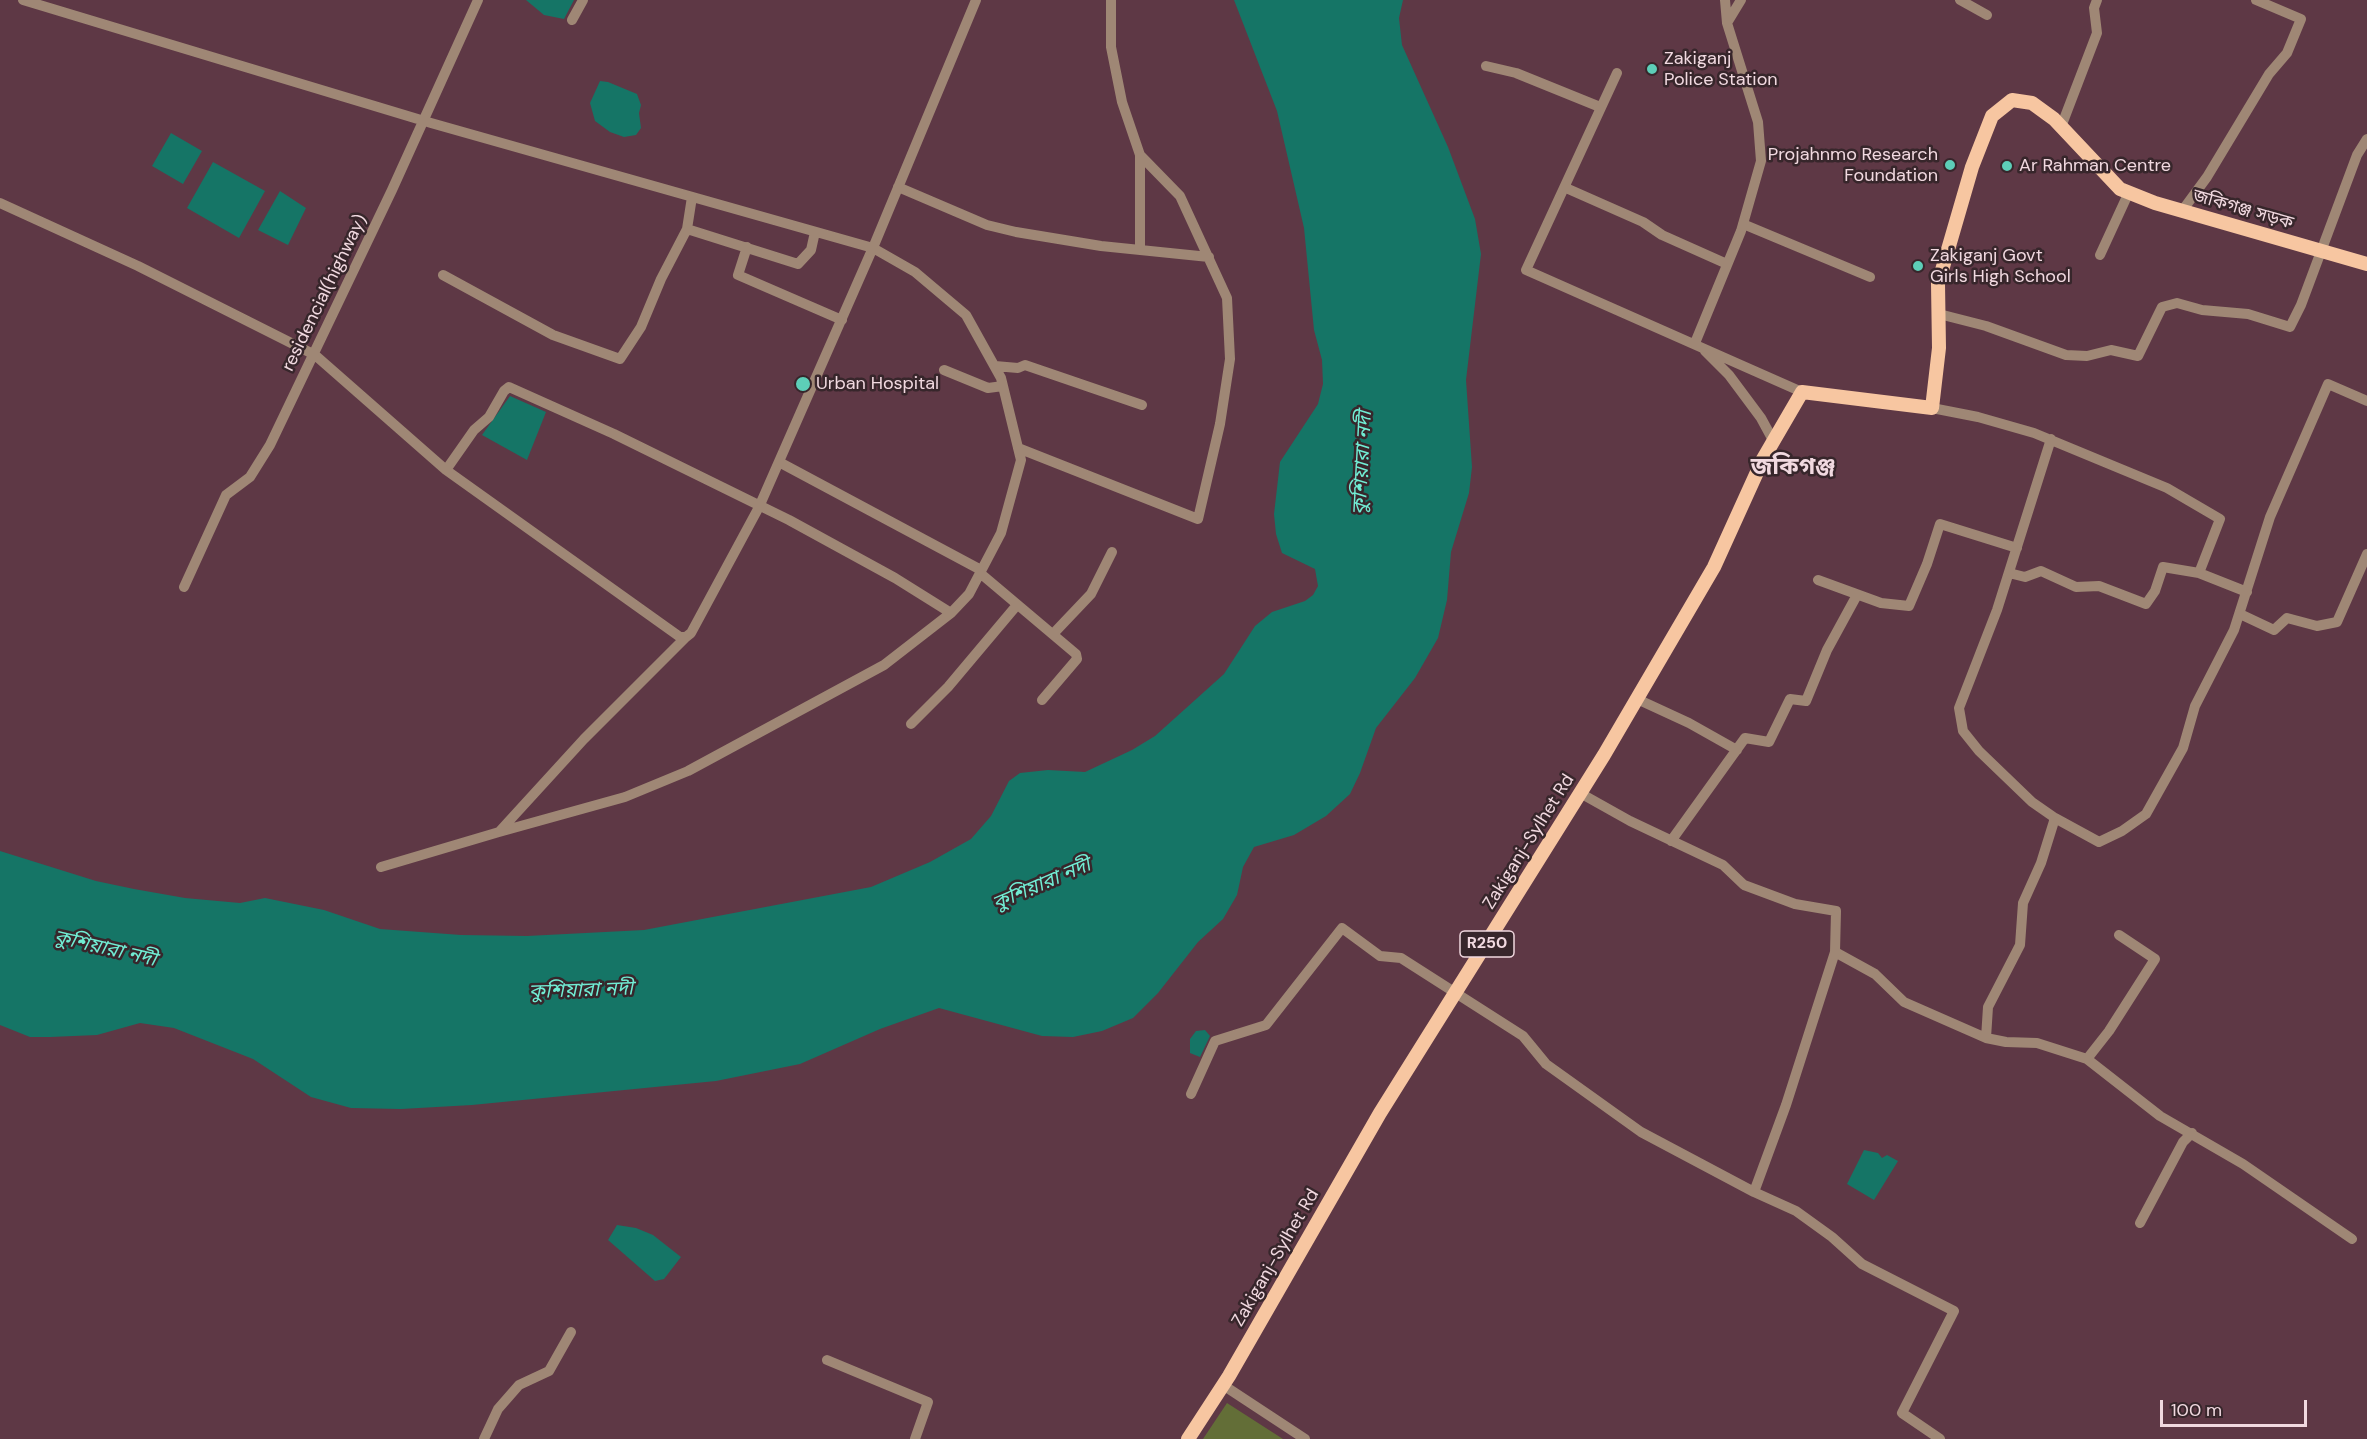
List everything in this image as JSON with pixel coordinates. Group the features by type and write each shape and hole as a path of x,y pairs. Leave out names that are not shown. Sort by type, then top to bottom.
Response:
{"main road":[{"name":"জকিগঞ্জ সড়ক","path":"1932,408 1940,348 1938,284 1972,167 1992,116 2012,100 2032,103 2061,127 2120,189 2182,211 2367,264"},
{"path":"1774,442 1802,392 1932,408"},
{"name":"Zakiganj-Sylhet Rd","path":"1188,1439 1223,1385 1380,1113 1457,993 1637,699 1714,567 1763,459 1774,442"}],"street":[{"path":"23,0 424,121 873,248 915,272 966,315 995,366 1003,386 1021,460 1001,532 969,594 951,613 884,665 688,771 625,797 381,867"},
{"name":"residencial(highway)","path":"184,587 226,495 250,477 257,467 315,355 478,0"},
{"path":"572,20 583,0"},
{"path":"499,832 584,739 691,633 759,507 873,248 976,0"},
{"path":"1111,0 1113,58 1122,102 1140,155 1140,250"},
{"path":"1695,344 1743,224 1761,161 1758,122 1727,23 1725,0"},
{"path":"1727,23 1741,0"},
{"path":"1960,0 1987,15"},
{"path":"2061,127 2097,33 2094,8 2097,0"},
{"path":"2182,211 2207,177 2269,74 2287,53 2301,19 2256,0"},
{"path":"1486,66 1527,77 1600,107"},
{"path":"1617,73 1566,188 1526,270 1802,392"},
{"path":"1939,314 1986,326 2066,355 2087,356 2111,350 2138,356 2162,307 2176,303 2202,310 2248,314 2290,327 2357,155 2367,139"},
{"path":"1018,448 1198,519 1220,424 1230,359 1227,298 1180,195 1140,155"},
{"path":"898,187 987,225 1016,232 1140,250 1209,257"},
{"path":"1566,188 1643,222 1662,235 1727,264"},
{"path":"2100,255 2129,192"},
{"path":"443,275 553,335 620,358 640,327 661,279 687,229 692,197"},
{"path":"0,203 138,266 315,355 446,470 680,637 686,638"},
{"path":"1743,224 1869,277"},
{"path":"687,229 798,264 811,250 815,232"},
{"path":"747,247 738,275 842,320"},
{"path":"1695,344 1729,375 1761,418 1774,442"},
{"path":"995,366 1018,368 1025,364 1142,405"},
{"path":"944,370 988,388 1003,386"},
{"path":"2051,439 1973,679 1959,708 1963,731 2032,802 2098,842 2122,831 2146,814 2183,748 2195,706 2240,614 2270,517 2328,384 2367,401"},
{"path":"446,470 474,430 489,417 504,391 509,387 525,392 646,449 837,546 951,613"},
{"path":"1932,408 1978,417 2051,439 2167,488 2220,519 2199,573"},
{"path":"779,462 980,572 1070,647 1077,658 1042,700"},
{"path":"1818,580 1881,603 1909,606 1927,564 1940,524 2017,548"},
{"path":"1053,634 1091,594 1112,552"},
{"path":"2240,614 2274,630 2287,618 2317,626 2337,622 2367,554"},
{"path":"2009,573 2025,577 2041,571 2076,587 2099,586 2146,604 2154,591 2163,567 2199,573 2247,592"},
{"path":"1671,841 1745,738 1769,742 1790,699 1806,701 1827,650 1857,595"},
{"path":"911,724 948,687 1017,605"},
{"path":"1637,699 1689,723 1737,750"},
{"path":"1580,793 1671,841 1723,865 1744,885 1795,904 1836,911 1835,952 1786,1105 1754,1192"},
{"path":"1986,1038 1988,1007 2020,945 2023,903 2041,863 2055,818"},
{"path":"1191,1094 1215,1041 1266,1025 1342,928 1380,956 1401,958 1523,1036 1546,1064 1641,1132 1754,1192 1796,1211 1832,1237 1862,1264 1954,1311 1902,1413 1940,1439"},
{"path":"2087,1059 2109,1032 2155,960 2119,935"},
{"path":"1835,952 1875,974 1904,1002 1986,1038 2006,1042 2037,1042 2087,1059 2151,1110 2192,1133 2352,1239"},
{"path":"2140,1223 2183,1142 2192,1133"},
{"path":"484,1439 498,1409 519,1385 549,1371 571,1332"},
{"path":"827,1360 928,1402 915,1439"},
{"path":"1223,1385 1305,1439"}],"shaded area":[{"path":"1227,1403 1283,1439 1203,1439"}],"water":[{"path":"526,0 574,0 564,19 544,15"},
{"name":"কুশিয়ারা নদী","path":"1234,0 1403,0 1399,18 1402,45 1448,147 1475,219 1481,254 1466,380 1472,467 1469,493 1451,552 1447,600 1438,638 1415,678 1376,728 1350,794 1326,816 1294,835 1254,847 1243,867 1237,895 1223,919 1198,942 1158,993 1133,1018 1102,1031 1073,1037 1042,1036 939,1008 880,1029 800,1064 716,1081 472,1105 401,1109 351,1108 311,1097 253,1059 174,1028 140,1023 97,1035 30,1037 0,1025 0,851 96,881 134,889 185,898 240,903 265,898 324,910 380,929 461,935 527,936 644,930 871,887 930,862 971,839 991,816 1009,781 1020,773 1048,770 1085,772 1132,750 1155,736 1224,674 1255,626 1272,612 1305,601 1313,595 1318,586 1315,569 1282,553 1276,534 1274,514 1280,462 1318,404 1323,384 1322,360 1314,330 1304,228 1277,111"},
{"path":"600,81 637,94 641,105 639,113 641,128 636,135 624,137 610,132 595,121 590,103"},
{"path":"171,133 202,151 183,184 152,166"},
{"path":"213,162 265,191 239,238 187,208"},
{"path":"280,191 306,208 288,245 258,230"},
{"path":"510,396 546,412 527,460 482,435"},
{"path":"1205,1030 1210,1036 1200,1057 1190,1053 1190,1039 1196,1031"},
{"path":"1864,1150 1878,1153 1882,1158 1887,1155 1898,1161 1874,1200 1847,1184"},
{"path":"617,1225 636,1228 653,1235 681,1257 664,1279 655,1281 608,1240"}],"place":[{"name":"Zakiganj Police Station","path":"1652,69"},
{"name":"Projahnmo Research Foundation","path":"1950,165"},
{"name":"Ar Rahman Centre","path":"2007,166"},
{"name":"Zakiganj Govt Girls High School","path":"1918,266"},
{"name":"Urban Hospital","path":"803,384"}],"district":[{"name":"জকিগঞ্জ","path":"1793,468"}]}
